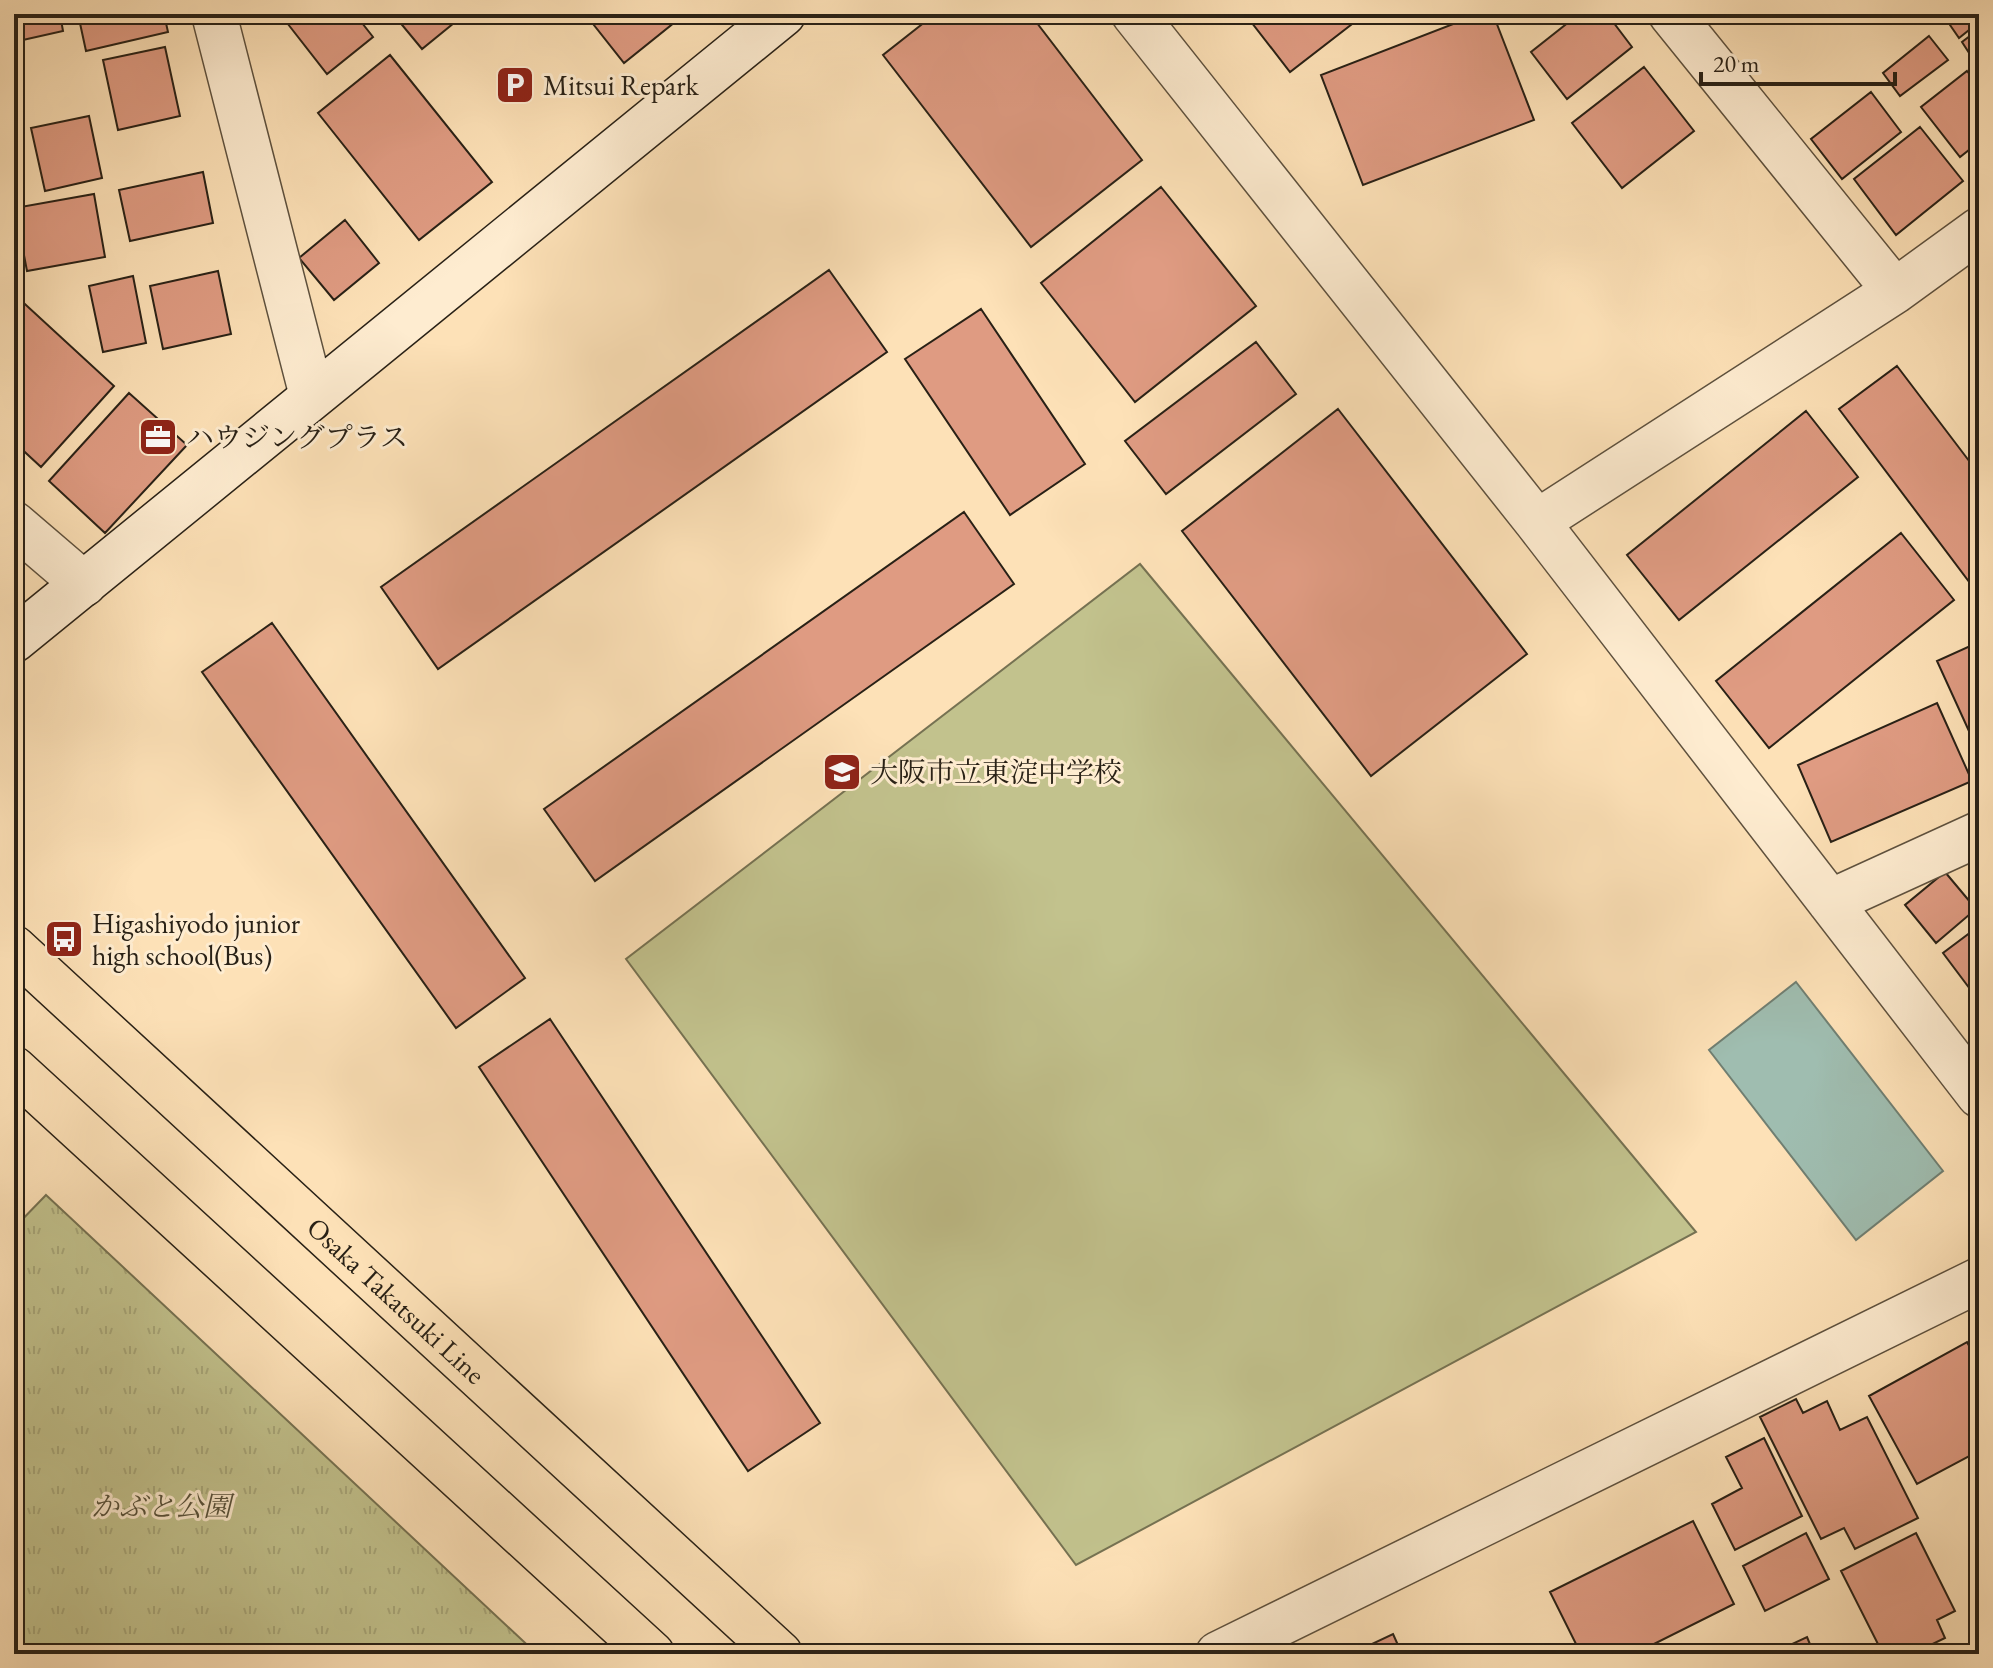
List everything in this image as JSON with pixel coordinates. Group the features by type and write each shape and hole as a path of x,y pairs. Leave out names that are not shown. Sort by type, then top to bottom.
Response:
{"main road":[{"name":"Osaka Takatsuki Line","path":"14,948 780,1654"},
{"path":"14,1069 652,1654"}],"street":[{"path":"214,14 312,396"},
{"path":"14,640 783,14"},
{"path":"1134,14 1537,522 1979,1095"},
{"path":"1671,14 1895,291"},
{"path":"1537,522 1895,291 1979,230"},
{"path":"14,524 84,584"},
{"path":"1830,902 1979,834"},
{"path":"1218,1654 1979,1280"}],"green space":[{"path":"1140,564 1696,1232 1076,1565 626,959"},
{"name":"かぶと公園","path":"46,1195 537,1654 14,1654 14,1228"}],"shaded area":[{"path":"1796,982 1943,1171 1856,1240 1709,1050"}],"building":[{"path":"14,14 60,14 63,31 14,42"},
{"path":"78,14 164,14 168,32 86,51"},
{"path":"290,14 355,14 373,37 327,74 284,19"},
{"path":"393,14 465,14 422,49"},
{"path":"669,14 675,22 624,63 586,15"},
{"path":"935,14 1030,14 1142,160 1031,247 883,55"},
{"path":"1245,14 1365,14 1290,72"},
{"path":"1479,14 1493,14 1534,120 1363,185 1321,75"},
{"path":"1579,14 1607,14 1632,47 1567,99 1531,52"},
{"path":"1964,14 1979,14 1979,22 1959,38 1950,25"},
{"path":"1979,29 1979,54 1973,59 1962,42"},
{"path":"1929,36 1948,60 1900,96 1883,73"},
{"path":"165,47 180,116 118,130 103,60"},
{"path":"390,55 492,182 419,240 318,113"},
{"path":"1644,67 1694,131 1622,188 1572,123"},
{"path":"1967,71 1979,86 1979,142 1960,157 1921,107"},
{"path":"1871,92 1901,132 1842,179 1811,139"},
{"path":"89,116 102,178 45,191 31,128"},
{"path":"1920,127 1963,181 1896,235 1854,179"},
{"path":"203,172 213,223 130,241 119,190"},
{"path":"1161,187 1256,306 1135,402 1041,283"},
{"path":"94,194 105,257 27,271 15,208"},
{"path":"345,220 379,263 334,300 299,258"},
{"path":"829,270 887,352 438,669 381,587"},
{"path":"218,271 231,334 163,349 150,286"},
{"path":"133,276 146,343 103,352 89,286"},
{"path":"14,294 114,386 41,467 14,442"},
{"path":"981,309 1085,464 1010,515 905,359"},
{"path":"1256,342 1296,394 1166,494 1125,441"},
{"path":"1897,366 1979,474 1979,595 1839,409"},
{"path":"129,393 187,445 105,533 49,481"},
{"path":"1338,409 1527,654 1371,776 1182,531"},
{"path":"1806,411 1858,477 1679,620 1627,555"},
{"path":"964,512 1014,584 595,881 544,809"},
{"path":"1901,533 1954,600 1769,748 1716,681"},
{"path":"272,623 525,978 456,1028 202,672"},
{"path":"1979,642 1979,753 1937,661"},
{"path":"1937,703 1972,781 1831,842 1798,765"},
{"path":"1945,872 1976,909 1936,943 1905,905"},
{"path":"1979,926 1979,1001 1943,953"},
{"path":"550,1019 820,1423 748,1471 479,1067"},
{"path":"1967,1342 1979,1364 1979,1451 1917,1484 1869,1396"},
{"path":"1796,1399 1803,1413 1827,1401 1840,1430 1867,1417 1918,1518 1855,1549 1844,1528 1821,1539 1760,1417"},
{"path":"1764,1438 1802,1516 1735,1550 1712,1504 1742,1488 1726,1457"},
{"path":"1693,1521 1734,1604 1634,1654 1581,1654 1550,1592"},
{"path":"1806,1533 1829,1579 1765,1611 1743,1566"},
{"path":"1916,1533 1955,1611 1937,1620 1945,1638 1912,1654 1883,1654 1841,1571"},
{"path":"1393,1634 1402,1654 1356,1654 1355,1652"},
{"path":"1807,1637 1814,1654 1771,1654"},
{"path":"1979,1638 1979,1654 1950,1654"}],"place":[{"name":"Mitsui Repark","path":"515,85"},
{"name":"ハウジングプラス","path":"158,437"},
{"name":"大阪市立東淀中学校","path":"842,772"},
{"name":"Higashiyodo junior high school(Bus)","path":"64,939"}]}
